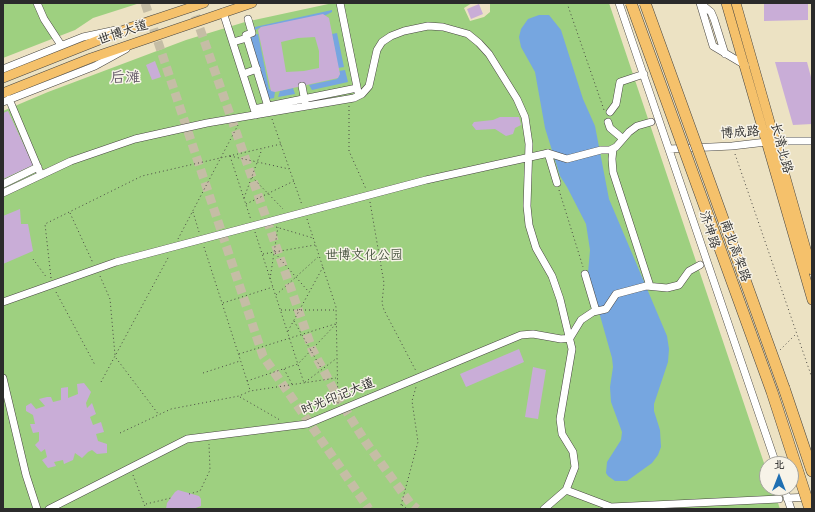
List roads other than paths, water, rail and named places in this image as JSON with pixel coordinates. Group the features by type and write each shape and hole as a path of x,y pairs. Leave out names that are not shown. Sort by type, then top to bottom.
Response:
{"highway":[{"name":"南北高架路","path":"631,3 772,392 810,509"},
{"name":"南北高架路","path":"645,3 812,471"}],"main road":[{"name":"世博大道","path":"3,78 132,27 204,3"},
{"name":"世博大道","path":"5,98 91,58 252,3"},
{"name":"长清北路","path":"726,3 736,41 812,270"},
{"name":"长清北路","path":"736,3 770,142 812,300"}],"street":[{"path":"37,3 44,19 61,45"},
{"path":"340,3 359,96"},
{"name":"济坤路","path":"619,3 773,456"},
{"path":"700,3 711,12 714,18 725,54 745,65"},
{"path":"223,12 255,112"},
{"path":"248,19 252,33 246,35 269,110"},
{"path":"3,193 71,160 136,138 255,112 306,107 359,96 369,86 377,50 382,42 391,36 416,28 428,26 456,29 468,34 479,43 517,99 525,117 529,158 527,206 529,225 536,248 552,276 570,338 572,354 560,419 562,434 573,452 575,467 566,490 544,509"},
{"path":"3,69 83,37 132,27"},
{"path":"233,42 247,38"},
{"path":"243,74 257,69"},
{"path":"610,112 616,104 620,82 644,74"},
{"path":"302,86 306,107"},
{"path":"269,110 304,99 358,88"},
{"path":"5,98 41,175"},
{"path":"608,122 614,132 622,138"},
{"path":"650,286 611,166 613,149 622,138 637,126 651,122"},
{"name":"博成路","path":"669,148 812,141"},
{"path":"3,302 96,269 279,218 426,180 548,153 567,159 601,150 613,149"},
{"path":"548,153 557,183"},
{"path":"3,184 38,167"},
{"path":"570,338 580,320 586,315 606,309 616,294 625,290 650,286 667,288 678,285 689,271 700,265"},
{"path":"585,274 596,311"},
{"name":"时光印记大道","path":"49,509 187,439 307,424 521,335 533,334 561,339 570,338"},
{"path":"3,378 26,476 37,509"},
{"path":"566,490 611,508 779,499"},
{"path":"791,509 787,498 812,497"}],"water":[{"path":"332,10 332,12 326,15 261,27 255,30 255,27"},
{"path":"539,15 549,15 561,30 583,99 595,126 609,199 667,336 669,349 668,362 654,404 654,411 660,430 661,447 658,455 652,463 627,481 615,481 606,473 607,462 621,440 622,432 611,402 610,387 613,367 612,358 588,273 590,250 586,224 560,176 545,128 535,72 521,47 519,37 521,29 528,19"},
{"path":"337,33 344,67 338,68 332,34"},
{"path":"258,34 269,89 275,92 274,98 269,99 249,36"},
{"path":"345,70 348,82 312,90 309,85 337,79 340,74 339,71"},
{"path":"293,88 295,94 278,97 280,91"}],"tunnel":[{"path":"145,3 263,356 369,509"},
{"path":"191,3 312,349 340,401 365,441 410,503 417,509"}],"district":[{"name":"后滩","path":"125,78"}],"park label":[{"name":"世博文化公园","path":"364,256"}]}
